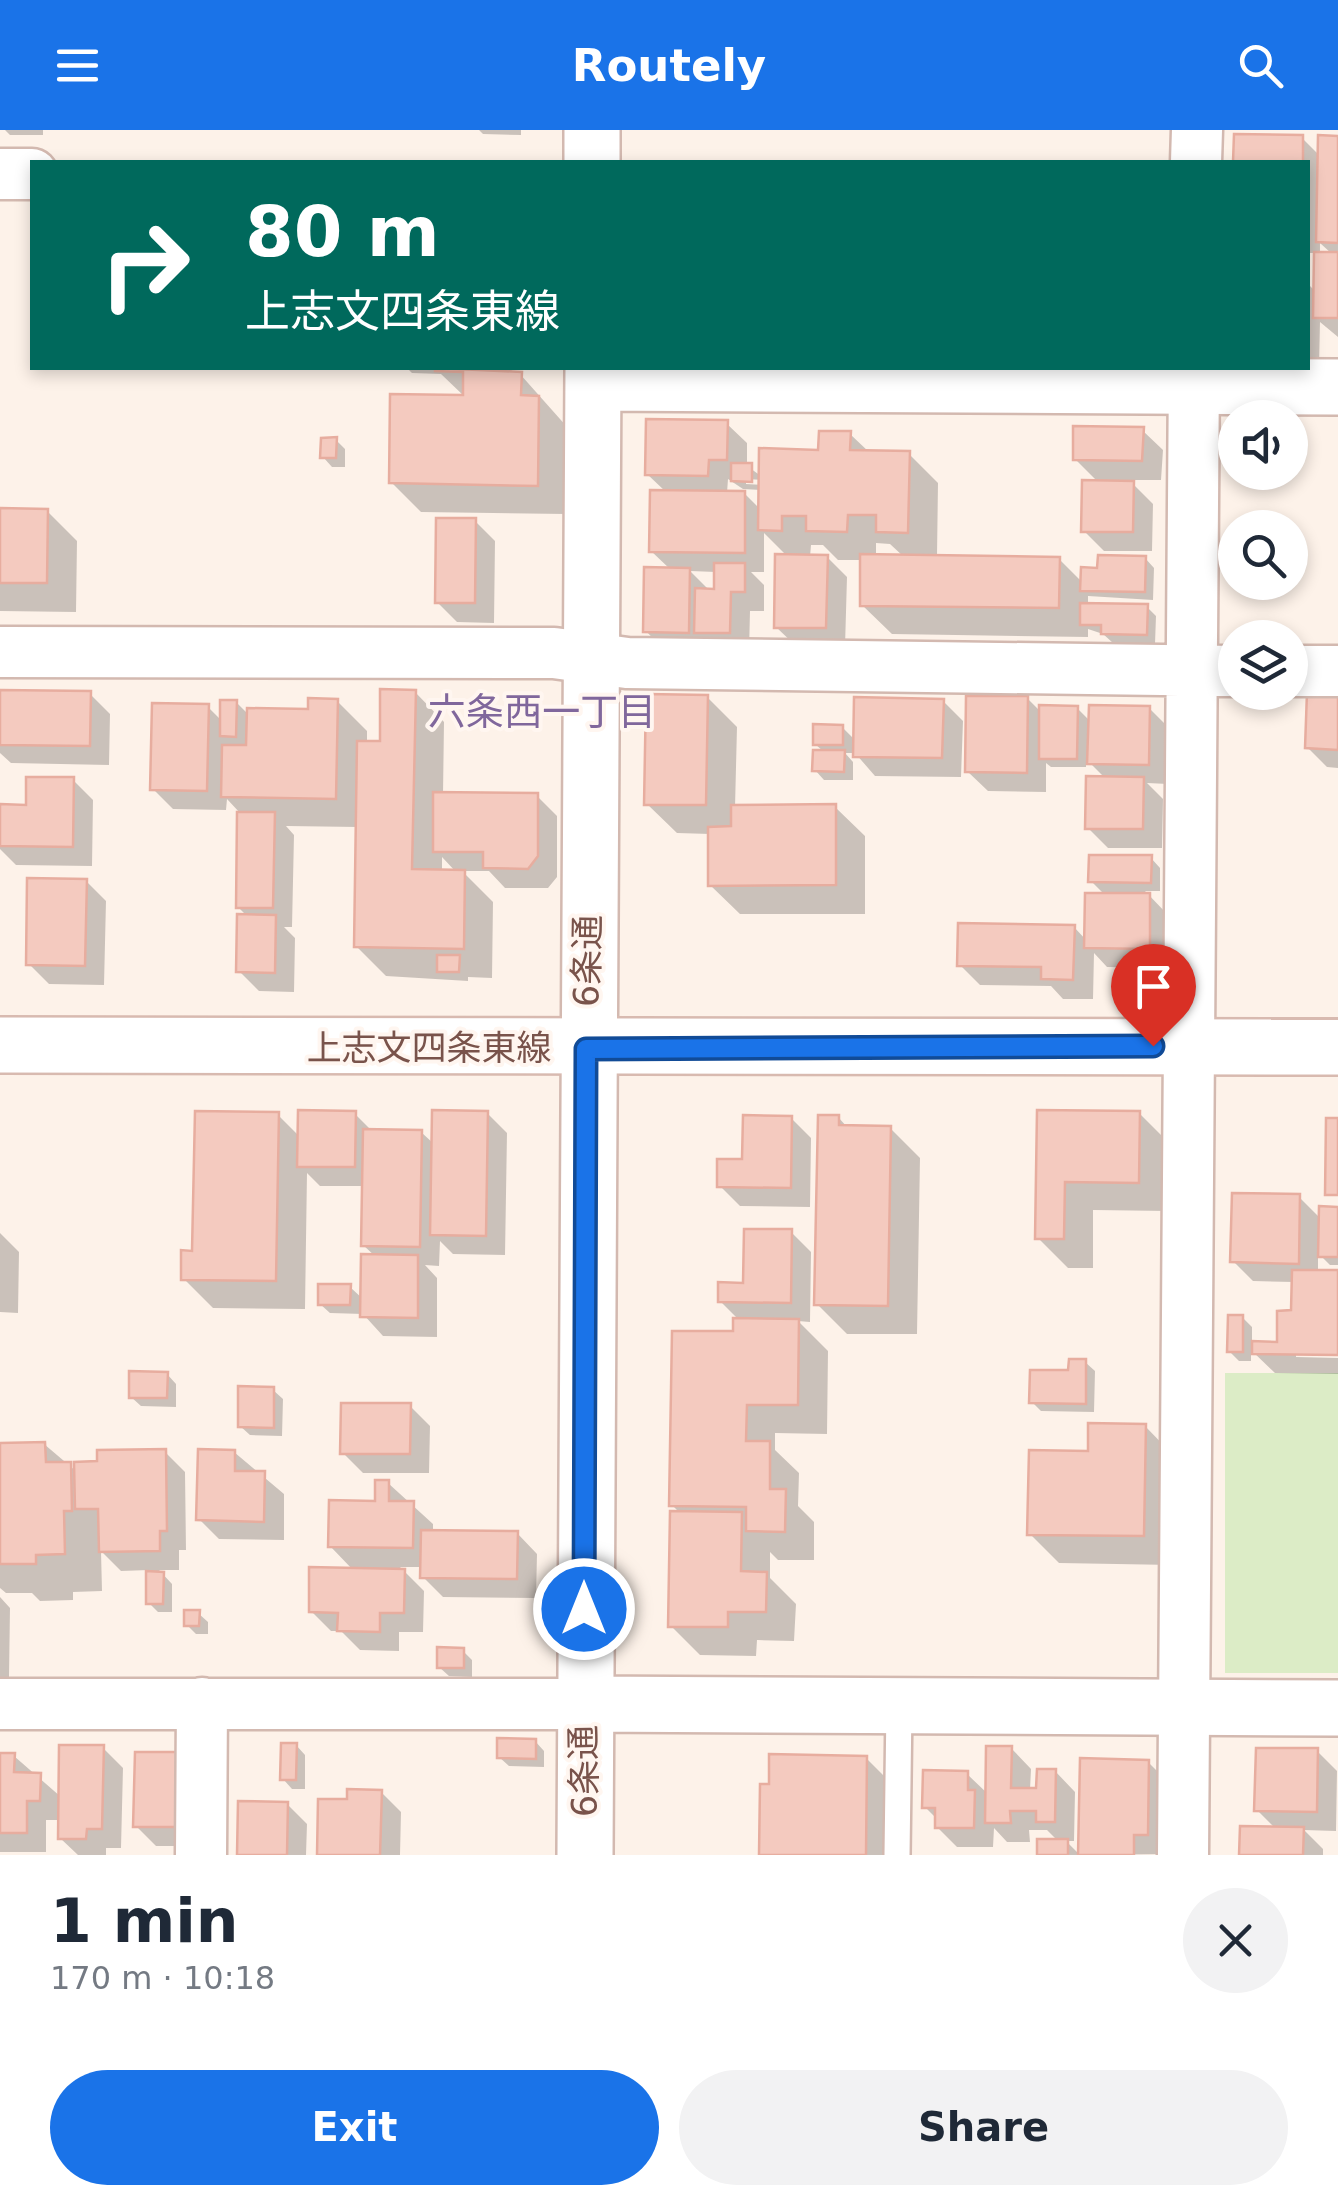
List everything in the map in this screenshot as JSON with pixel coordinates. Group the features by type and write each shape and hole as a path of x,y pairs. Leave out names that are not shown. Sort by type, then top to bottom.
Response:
{"street":[{"path":"592,130 592,160"},
{"path":"1196,160 1197,130"},
{"path":"0,174 30,174"},
{"path":"594,375 1194,377 1338,388"},
{"name":"6条通","path":"585,1855 586,1049 594,375"},
{"path":"1183,1855 1191,1045 1214,671 1194,377"},
{"path":"0,652 554,652 627,663 1214,671"},
{"path":"1308,671 1338,671"},
{"name":"上志文四条東線","path":"0,1045 586,1049 1338,1047"},
{"path":"0,1704 1338,1708"},
{"path":"201,1855 202,1704"}],"lane":[{"path":"897,1855 899,1706"}],"green space":[{"path":"1225,1373 1338,1373 1338,1673 1225,1673"}],"building":[{"path":"1234,134 1303,135 1303,160 1233,160"},
{"path":"1318,135 1338,136 1338,243 1316,242"},
{"path":"1314,252 1338,252 1338,318 1313,318"},
{"path":"435,371 522,372 521,395 539,396 538,486 389,483 390,394 463,395 463,372"},
{"path":"646,419 728,420 727,460 709,460 708,476 645,475"},
{"path":"1073,426 1144,427 1142,461 1073,460"},
{"path":"819,431 851,431 850,450 910,451 908,533 876,532 876,515 848,515 847,532 806,531 806,516 782,516 782,531 758,530 759,448 818,450"},
{"path":"337,437 336,458 320,458 321,438"},
{"path":"731,463 752,463 752,482 731,481"},
{"path":"1082,480 1134,481 1133,532 1081,532"},
{"path":"650,490 745,491 745,553 649,552"},
{"path":"0,508 48,509 47,583 0,583"},
{"path":"436,518 476,518 475,603 435,603"},
{"path":"775,554 828,555 826,628 774,628"},
{"path":"860,554 1060,557 1059,608 860,606"},
{"path":"1098,555 1146,556 1145,592 1080,591 1081,567 1097,568"},
{"path":"714,563 745,563 745,592 731,592 730,633 694,633 695,588 714,589"},
{"path":"644,567 690,568 689,633 643,632"},
{"path":"1080,603 1148,604 1147,635 1101,634 1101,625 1080,625"},
{"path":"380,689 416,690 412,869 465,870 464,949 354,947 357,741 380,741"},
{"path":"0,690 91,691 90,746 0,745"},
{"path":"1308,692 1338,693 1338,750 1305,748"},
{"path":"646,694 708,695 706,805 644,805"},
{"path":"966,696 1028,696 1027,773 965,772"},
{"path":"854,697 944,699 942,758 853,757"},
{"path":"308,698 338,699 336,799 221,797 222,745 246,745 247,708 308,709"},
{"path":"220,700 237,700 236,737 220,736"},
{"path":"152,703 209,704 207,791 150,790"},
{"path":"1039,705 1078,706 1077,759 1039,759"},
{"path":"1089,705 1150,706 1149,765 1087,764"},
{"path":"813,724 843,725 843,745 813,745"},
{"path":"813,750 845,750 844,772 812,771"},
{"path":"1086,776 1144,777 1143,829 1085,829"},
{"path":"26,777 74,777 73,847 0,846 0,804 26,805"},
{"path":"433,792 538,793 538,856 528,869 483,868 483,852 433,852"},
{"path":"836,804 836,885 708,886 708,827 731,826 731,805"},
{"path":"237,812 275,812 273,908 236,908"},
{"path":"1089,855 1152,855 1151,883 1088,882"},
{"path":"27,878 87,879 85,966 26,965"},
{"path":"1085,893 1150,893 1150,949 1084,948"},
{"path":"237,914 276,915 275,973 236,972"},
{"path":"958,923 1075,925 1073,980 1041,979 1041,967 957,966"},
{"path":"437,955 460,955 459,972 437,972"},
{"path":"298,1110 356,1111 355,1167 297,1167"},
{"path":"432,1110 488,1111 486,1236 430,1235"},
{"path":"1037,1110 1140,1111 1139,1183 1065,1182 1064,1239 1035,1239"},
{"path":"195,1111 279,1112 276,1281 181,1280 181,1250 192,1251"},
{"path":"743,1115 792,1116 791,1188 717,1187 717,1159 742,1159"},
{"path":"818,1115 839,1115 839,1125 891,1126 888,1306 814,1305"},
{"path":"1326,1118 1338,1118 1338,1195 1325,1195"},
{"path":"363,1129 422,1130 420,1247 361,1246"},
{"path":"1232,1193 1300,1194 1299,1264 1230,1262"},
{"path":"1319,1206 1338,1207 1338,1257 1318,1257"},
{"path":"744,1229 792,1229 791,1303 718,1302 718,1282 743,1283"},
{"path":"361,1254 418,1255 418,1318 360,1317"},
{"path":"1292,1270 1338,1270 1338,1355 1252,1354 1252,1341 1277,1342 1277,1311 1291,1310"},
{"path":"318,1284 351,1284 350,1305 318,1305"},
{"path":"1228,1315 1243,1315 1243,1352 1227,1352"},
{"path":"733,1318 799,1319 798,1405 747,1405 746,1441 770,1441 770,1489 786,1489 785,1532 746,1531 746,1507 669,1506 672,1331 733,1331"},
{"path":"1069,1359 1086,1359 1086,1404 1029,1403 1030,1370 1068,1370"},
{"path":"129,1371 168,1372 167,1398 129,1398"},
{"path":"238,1386 274,1387 274,1428 238,1427"},
{"path":"341,1403 411,1403 410,1454 340,1454"},
{"path":"1088,1423 1146,1424 1144,1536 1027,1535 1029,1450 1088,1451"},
{"path":"45,1442 46,1462 71,1462 72,1511 64,1511 65,1554 36,1555 36,1564 0,1564 0,1443"},
{"path":"166,1449 167,1531 160,1531 160,1551 99,1552 98,1509 75,1509 74,1462 97,1461 97,1450"},
{"path":"198,1449 235,1450 235,1471 265,1471 264,1522 196,1520"},
{"path":"375,1480 389,1480 389,1501 414,1501 413,1548 328,1547 329,1500 375,1501"},
{"path":"670,1511 742,1512 741,1571 767,1572 766,1612 728,1612 728,1627 668,1627"},
{"path":"421,1530 518,1531 517,1579 420,1578"},
{"path":"309,1567 405,1569 404,1613 380,1613 380,1632 337,1631 338,1613 309,1612"},
{"path":"146,1571 164,1572 163,1604 146,1604"},
{"path":"184,1610 200,1610 199,1626 184,1626"},
{"path":"437,1647 464,1648 464,1668 437,1668"},
{"path":"497,1738 536,1739 536,1759 497,1758"},
{"path":"281,1743 297,1743 296,1780 280,1780"},
{"path":"59,1745 104,1745 102,1829 87,1829 86,1839 58,1839"},
{"path":"986,1746 1012,1746 1011,1788 1036,1788 1037,1769 1056,1769 1055,1822 1036,1822 1036,1811 1010,1811 1011,1823 985,1823"},
{"path":"1256,1748 1318,1748 1317,1812 1254,1811"},
{"path":"135,1752 177,1752 177,1827 133,1827"},
{"path":"0,1753 15,1753 14,1772 41,1773 40,1801 27,1801 27,1833 0,1833"},
{"path":"769,1754 867,1756 866,1855 759,1855 760,1784 769,1784"},
{"path":"1080,1758 1149,1760 1148,1835 1134,1835 1134,1855 1078,1855"},
{"path":"923,1770 968,1771 968,1790 975,1790 974,1828 935,1828 935,1808 922,1808"},
{"path":"347,1789 382,1790 380,1855 317,1855 318,1799 347,1799"},
{"path":"238,1801 288,1802 287,1855 237,1855"},
{"path":"1240,1826 1304,1827 1303,1855 1239,1855"},
{"path":"1037,1839 1068,1839 1068,1855 1037,1855"}],"district":[{"name":"六条西一丁目","path":"542,712"}],"route":[{"path":"584,1609 586,1049 1153,1046"}]}
